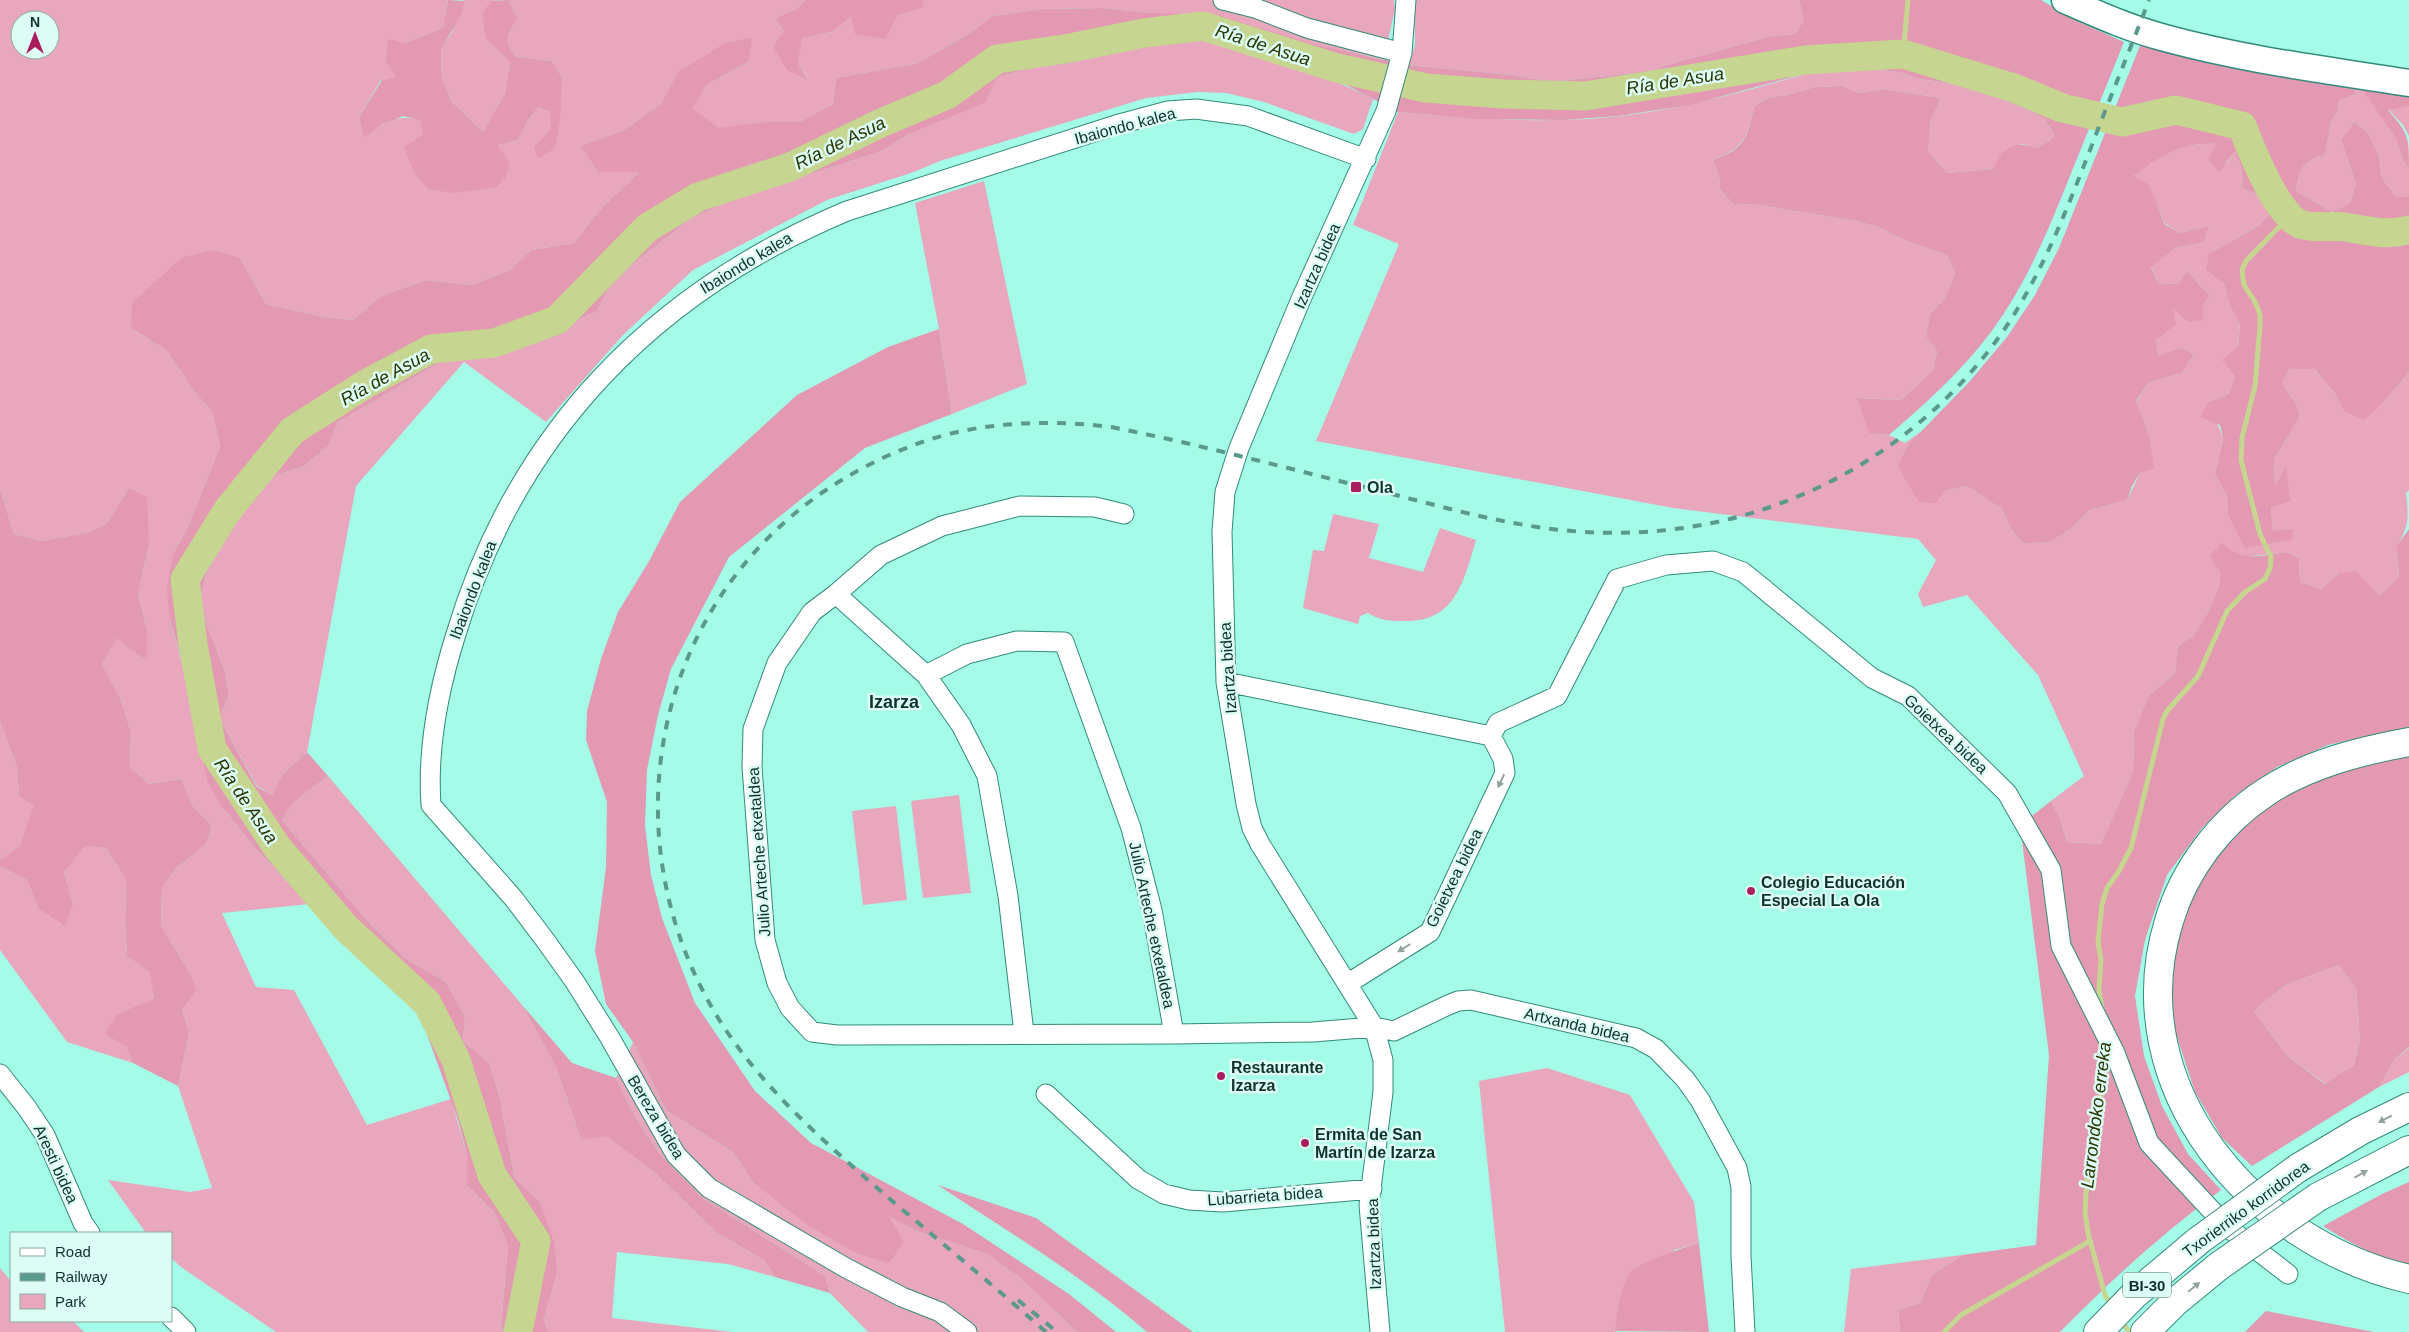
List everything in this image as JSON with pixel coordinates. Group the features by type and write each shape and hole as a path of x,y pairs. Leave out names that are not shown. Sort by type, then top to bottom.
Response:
{"highway":[{"path":"2409,742 2343,758 2297,775 2266,792 2226,826 2204,852 2173,906 2162,946 2157,990 2161,1040 2181,1098 2209,1146 2235,1178 2260,1204 2312,1239 2372,1267 2409,1279"},
{"name":"Txorierriko korridorea","path":"2098,1332 2134,1295 2198,1241 2298,1168 2360,1131 2409,1107"},
{"name":"Txorierriko korridorea","path":"2145,1332 2174,1303 2219,1266 2318,1197 2409,1150"}],"street":[{"path":"1223,0 1255,8 1306,28 1401,56"},
{"name":"Izartza bidea","path":"1380,1332 1369,1205 1383,1092 1383,1060 1374,1027 1260,844 1252,828 1246,804 1226,682 1222,532 1227,479 1301,299 1387,108 1401,56 1406,0"},
{"path":"2065,0 2108,19 2163,38 2222,53 2409,83"},
{"name":"Ibaiondo kalea","path":"430,805 430,774 435,725 450,654 482,558 516,492 555,433 602,375 640,338 708,284 771,246 847,211 1116,125 1168,111 1196,109 1248,116 1366,158"},
{"name":"Julio Arteche etxetaldea","path":"1124,514 1094,507 1020,506 942,526 881,555 812,612 777,663 753,729 752,767 765,940 777,983 790,1008 812,1032 838,1035 1313,1032 1374,1027"},
{"name":"Goietxea bidea","path":"1347,984 1430,932 1505,773 1503,759 1491,736 1498,723 1557,696 1618,579 1666,565 1713,561 1743,572 1872,678 1908,696 2007,793 2051,870 2061,946 2115,1052 2149,1143 2199,1200 2227,1227 2288,1274"},
{"path":"836,594 926,675 961,725 987,776 1008,896 1024,1033"},
{"name":"Julio Arteche etxetaldea","path":"926,675 967,654 1017,641 1064,642 1131,828 1152,910 1174,1034"},
{"path":"1226,682 1491,736"},
{"name":"Bereza bidea","path":"430,805 514,899 545,940 575,982 605,1030 676,1155 709,1188 854,1272 902,1297 940,1312 967,1332"},
{"name":"Artxanda bidea","path":"1374,1027 1394,1031 1458,1001 1471,1000 1636,1038 1656,1049 1673,1065 1700,1100 1737,1168 1741,1187 1741,1256 1745,1332"},
{"name":"Aresti bidea","path":"0,1074 28,1108 45,1135 79,1214 89,1232"},
{"name":"Lubarrieta bidea","path":"1046,1094 1138,1179 1164,1194 1189,1200 1223,1202 1372,1188"},
{"path":"172,1318 186,1332"}],"green space":[{"path":"0,0 448,0 443,28 405,43 396,78 381,80 359,117 364,137 378,127 397,119 412,118 421,120 423,135 477,189 495,188 497,145 518,140 527,122 538,107 550,112 555,148 562,77 551,61 515,56 509,45 508,37 518,18 508,0 805,0 796,9 775,18 784,31 773,46 808,79 798,63 801,38 832,32 852,16 897,16 922,7 924,0 1394,0 1395,9 1384,59 1151,13 1102,8 1043,9 992,16 967,35 918,63 836,78 833,104 800,122 764,122 718,129 692,108 706,85 748,62 677,73 661,104 624,130 580,146 598,172 639,172 600,210 574,243 531,250 510,270 472,285 426,280 381,296 353,320 324,317 266,304 240,258 131,328 166,350 194,391 213,413 220,447 187,529 173,554 170,620 223,808 254,847 309,904 222,913 256,987 294,990 367,1125 451,1099 467,1155 467,1185 494,1212 508,1246 501,1325 504,1332 276,1332 172,1259 172,1232 145,1232 108,1180 190,1192 212,1188 178,1086 189,1033 182,1009 191,975 161,926 162,888 176,868 206,844 212,826 193,806 181,779 149,784 130,767 131,732 120,698 102,664 117,637 147,661 147,630 138,594 149,545 129,488 106,524 89,532 42,541 14,534 0,489"},
{"path":"463,0 505,0 491,1 486,39 510,62 505,93 483,132 452,102 442,79 441,50 452,32 465,2"},
{"path":"1414,0 1799,0 1804,20 1795,34 1771,36 1660,67 1648,75 1633,73 1552,82 1512,75 1409,65 1415,45"},
{"path":"1190,39 1284,63 1330,79 1373,99 1363,129 1354,134 1264,102 1226,93 1198,92 1146,98 940,161 914,172 827,200 693,270 623,335 546,422 464,362 356,486 307,752 282,775 272,795 257,786 219,717 229,696 225,672 199,604 206,575 242,507 274,476 304,466 328,446 338,422 451,356 505,353 597,311 612,281 690,219 736,198 882,151 907,135 944,119 996,78 1028,68 1073,63 1132,48"},
{"path":"1822,69 1869,69 1899,72 1920,79 1967,86 2026,109 2045,119 2055,136 2038,148 2022,144 1993,169 1947,173 1928,151 1931,120 1941,98 1882,89 1857,93 1842,86 1815,87 1788,95 1771,97 1754,106 1747,134 1743,140 1732,151 1713,160 1719,176 1720,189 1734,205 1753,204 1856,221 1878,227 1904,240 1947,255 1955,273 1945,298 1930,314 1926,337 1937,351 1933,370 1901,400 1858,398 1870,433 1889,435 1905,443 1930,425 1908,445 1897,466 1907,480 1944,491 1967,486 2002,509 2011,529 2024,544 2048,542 2071,529 2090,510 2127,500 2140,473 2149,435 2136,402 2149,382 2182,373 2194,354 2181,348 2158,357 2156,340 2172,307 2203,320 2203,305 2210,296 2187,271 2178,284 2158,283 2151,266 2175,248 2204,242 2209,226 2180,233 2164,223 2157,202 2132,176 2172,151 2193,145 2218,144 2227,163 2235,150 2241,167 2243,188 2258,195 2272,210 2260,225 2209,254 2224,284 2230,306 2240,324 2235,376 2229,394 2209,402 2223,438 2215,474 2227,496 2228,515 2236,528 2293,539 2294,529 2273,532 2271,507 2286,466 2275,488 2274,460 2300,416 2295,402 2282,383 2290,369 2315,369 2334,392 2344,411 2383,403 2409,372 2409,490 2406,493 2408,516 2406,528 2396,548 2399,577 2379,596 2339,573 2321,589 2300,582 2299,559 2288,552 2246,557 2234,554 2209,555 2220,572 2219,586 2210,609 2194,635 2178,646 2175,674 2149,695 2134,731 2133,771 2101,844 2067,842 2060,819 2051,801 2084,776 2038,675 1967,595 1923,607 1918,594 1936,560 1918,539 1673,508 1316,441 1399,244 1353,225 1398,112 1500,119 1594,119 1693,104"},
{"path":"2354,86 2374,86 2365,92 2396,138 2403,160 2409,169 2409,197 2396,197 2382,178 2379,156 2368,133 2354,122 2341,140 2356,184 2350,203 2332,212 2296,191 2299,177 2306,163 2325,155 2331,122 2338,110 2339,101 2356,94"},
{"path":"2409,106 2409,136 2403,125 2388,109"},
{"path":"984,181 1027,384 952,414 939,329 915,203"},
{"path":"1333,514 1379,524 1369,558 1423,572 1440,528 1476,540 1467,570 1455,596 1447,606 1436,614 1422,619 1405,621 1386,620 1368,613 1360,616 1358,624 1303,608 1313,550 1324,551"},
{"path":"0,721 17,767 19,796 35,806 20,845 0,860"},
{"path":"328,776 523,1006 557,1069 581,1140 607,1135 653,1171 717,1233 764,1260 775,1277 728,1264 617,1252 612,1318 732,1332 548,1332 544,1319 557,1272 540,1202 514,1177 501,1103 490,1064 463,1041 465,1017 446,982 406,959 370,924 282,820 294,802"},
{"path":"959,795 971,893 923,898 911,801"},
{"path":"896,806 907,900 863,905 852,811"},
{"path":"85,845 106,848 126,880 125,920 127,956 151,972 154,1000 117,1014 133,1063 67,1042 0,950 0,866 27,880 38,908 73,904 64,872"},
{"path":"2339,965 2356,988 2360,1040 2354,1065 2326,1084 2287,1056 2254,1011 2285,985"},
{"path":"633,1042 666,1110 733,1152 753,1182 777,1198 888,1215 914,1230 987,1254 1019,1277 1077,1332 868,1332 830,1293 825,1276 701,1197 660,1154 637,1120 616,1078"},
{"path":"2409,1048 2409,1072 2379,1087 2394,1060"},
{"path":"1547,1068 1630,1095 1694,1202 1699,1243 1674,1250 1615,1332 1505,1332 1479,1081"},
{"path":"1962,1255 1932,1275 1920,1303 1898,1310 1900,1332 1844,1332 1851,1269"},
{"path":"0,1268 10,1280 10,1322 74,1322 84,1332 0,1332"}],"shaded area":[{"path":"448,0 465,1 461,15 441,50 442,79 452,102 483,132 505,93 510,62 486,39 482,14 491,1 508,0 518,18 508,37 509,45 515,56 551,61 562,77 560,121 555,148 539,159 534,148 551,129 550,112 538,107 527,122 518,140 497,145 510,163 506,177 495,188 453,193 428,189 414,172 404,147 423,135 420,120 403,116 383,124 364,138 359,117 382,80 396,77 386,61 388,39 405,43 443,28"},
{"path":"805,0 924,0 923,7 897,16 885,39 855,34 851,17 832,32 802,38 798,63 808,80 787,70 773,46 784,31 775,18 796,9"},
{"path":"1799,0 2041,0 2079,22 2124,42 2053,217 2015,296 1991,332 1968,360 1930,399 1889,435 1869,433 1857,398 1901,400 1933,370 1937,351 1926,337 1930,314 1945,298 1955,273 1947,255 1904,240 1878,227 1856,221 1753,204 1734,205 1720,189 1719,176 1713,160 1732,151 1743,141 1747,134 1754,106 1771,97 1788,95 1815,87 1842,86 1858,93 1882,89 1941,98 1931,120 1928,151 1947,173 1993,169 2001,155 2010,147 2022,145 2038,148 2055,136 2045,119 2026,109 1967,86 1920,79 1899,72 1869,69 1822,69 1690,105 1618,116 1563,120 1478,119 1398,112 1346,85 1229,48 1190,39 1132,48 1073,63 1028,68 996,78 986,102 907,135 882,151 736,198 690,219 612,281 597,311 505,353 451,356 338,422 328,446 304,466 274,476 242,507 206,575 199,604 225,672 229,696 219,717 257,787 272,795 282,775 307,752 328,776 294,802 282,820 370,924 406,959 446,982 465,1017 463,1041 490,1064 501,1103 514,1177 540,1202 554,1242 557,1272 544,1319 548,1332 504,1332 501,1325 508,1246 494,1212 467,1185 467,1155 458,1120 421,1018 254,847 223,808 208,783 183,664 170,620 167,589 173,554 187,529 220,447 213,413 194,391 166,350 131,328 132,303 181,258 213,250 240,258 266,304 324,317 353,320 381,296 426,280 472,285 510,270 531,250 574,243 600,210 639,172 598,172 580,146 624,130 661,104 677,73 725,43 752,38 748,62 706,85 693,108 718,128 764,122 800,122 833,104 836,78 918,63 967,35 992,16 1043,9 1102,8 1151,13 1218,15 1312,44 1409,65 1512,75 1552,82 1633,73 1648,75 1660,67 1771,36 1795,34 1804,20"},
{"path":"2141,43 2354,86 2356,94 2339,101 2338,110 2331,122 2325,155 2306,163 2299,177 2296,191 2332,212 2350,203 2356,184 2341,140 2354,122 2368,133 2379,156 2382,178 2396,197 2409,197 2409,372 2383,403 2364,420 2344,411 2334,392 2315,369 2290,369 2282,383 2295,402 2300,416 2274,460 2275,487 2286,465 2290,501 2271,507 2273,531 2294,529 2293,539 2245,548 2228,515 2227,496 2215,474 2223,438 2220,425 2200,417 2209,402 2229,394 2235,376 2222,360 2238,347 2240,324 2230,306 2224,284 2206,269 2209,254 2260,225 2272,210 2258,195 2243,188 2241,167 2235,151 2219,172 2208,159 2217,144 2193,145 2182,148 2153,162 2133,176 2148,184 2157,202 2164,224 2180,233 2209,226 2204,242 2175,248 2151,267 2158,283 2178,284 2187,271 2210,296 2203,305 2203,320 2188,322 2173,308 2176,324 2156,340 2158,356 2181,348 2194,354 2182,373 2149,382 2136,401 2149,435 2154,469 2140,473 2132,486 2127,500 2090,510 2071,529 2049,542 2024,544 2011,529 2002,509 1967,486 1944,491 1936,503 1919,502 1897,466 1908,445 1970,381 2007,337 2035,295 2059,248"},
{"path":"2374,86 2409,91 2409,106 2388,110 2406,136 2409,150 2409,169 2403,160 2396,138 2364,92"},
{"path":"939,329 952,414 865,448 729,557 671,669 658,715 647,770 645,826 651,875 662,918 695,1003 755,1091 811,1143 963,1224 1069,1294 1116,1332 1077,1332 1019,1277 987,1254 914,1230 889,1216 904,1242 889,1263 856,1253 806,1224 753,1182 733,1152 666,1110 633,1042 606,1004 595,951 606,867 607,802 586,740 587,711 601,659 618,612 648,563 680,502 797,395 888,347"},
{"path":"129,488 147,497 149,545 138,594 147,630 147,661 117,638 102,664 120,698 131,732 130,767 149,784 181,779 193,806 212,826 206,844 176,868 162,888 161,926 191,975 196,991 182,1009 189,1033 178,1086 133,1063 127,1047 105,1034 117,1014 154,999 150,972 127,956 125,920 126,880 106,848 85,846 64,872 73,904 65,926 38,908 27,880 0,866 0,860 20,845 34,806 19,796 17,767 0,721 0,489 14,534 42,541 89,532 106,524"},
{"path":"2409,529 2409,727 2328,745 2277,767 2235,796 2202,828 2167,875 2145,940 2135,996 2144,1056 2162,1106 2188,1154 2221,1190 2138,1258 2060,1332 1900,1332 1898,1310 1920,1303 1932,1275 1962,1255 2036,1245 2049,1055 2020,825 2051,801 2060,819 2067,842 2101,844 2133,771 2134,731 2149,695 2175,674 2178,646 2194,635 2210,609 2219,586 2220,572 2209,556 2222,543 2230,550 2245,556 2288,552 2299,559 2300,582 2321,589 2339,573 2356,571 2379,596 2399,577 2396,547"},
{"path":"2409,755 2409,1047 2394,1060 2379,1087 2252,1166 2222,1138 2195,1092 2176,1034 2168,985 2175,942 2189,900 2229,835 2262,809 2328,771","holes":["2339,965 2356,988 2360,1040 2354,1065 2325,1084 2287,1056 2254,1011 2285,985"]},
{"path":"523,1006 572,1063 616,1078 637,1120 660,1154 701,1197 825,1276 830,1293 775,1277 764,1260 717,1233 653,1171 607,1136 581,1140 557,1069"},
{"path":"2409,1182 2409,1266 2364,1249 2323,1226 2382,1194"},
{"path":"938,1185 1036,1218 1193,1332 1147,1332 1071,1273"},
{"path":"1699,1243 1709,1332 1615,1331 1621,1293 1631,1272 1653,1259"},
{"path":"2266,1311 2374,1332 2245,1332"}],"waterway":[{"path":"1903,54 1908,0"},
{"name":"Ría de Asua","path":"518,1332 536,1241 492,1175 456,1060 427,1003 345,927 277,847 212,749 193,644 185,579 227,511 292,431 364,385 431,349 494,343 557,320 647,228 698,197 790,167 881,123 947,95 997,59 1070,48 1144,33 1203,26 1337,68 1426,88 1503,94 1585,96 1805,60 1903,54 2014,88 2062,108 2122,122 2176,110 2242,126 2266,182 2284,210 2294,220 2303,225 2318,227 2340,227 2392,233 2409,230"},
{"name":"Larrondoko erreka","path":"2103,1015 2099,990 2101,960 2098,942 2102,904 2107,888 2119,871 2131,848 2163,719 2167,711 2198,676 2227,611 2245,592 2265,579 2270,568 2271,557 2260,534 2241,460 2242,438 2255,386 2260,326 2260,314 2244,285 2242,270 2246,261 2281,225 2286,214"},
{"name":"Larrondoko erreka","path":"2107,1048 2097,1127 2089,1143 2085,1212 2088,1233 2105,1295 2112,1307"},
{"path":"1944,1332 1961,1315 2090,1241"},
{"name":"Larrondoko erreka","path":"2121,1320 2129,1332"}],"railway":[{"path":"1046,1332 891,1200 788,1106 742,1053 723,1025 705,995 677,927 661,858 658,788 668,719 690,653 724,592 769,537 826,490 891,454 944,435 999,425 1018,424 1055,423 1111,427 1214,450 1472,514 1517,524 1561,530 1600,533 1677,529 1751,513 1787,501 1857,467 1904,435 1926,417 1967,377 2003,332 2029,289 2057,230 2149,0"},
{"path":"1018,1300 1057,1332"}],"place":[{"name":"Ola","path":"1356,487"},
{"name":"Colegio Educación Especial La Ola","path":"1751,891"},
{"name":"Restaurante Izarza","path":"1221,1076"},
{"name":"Ermita de San Martín de Izarza","path":"1305,1143"}],"district":[{"name":"Izarza","path":"894,702"}]}
